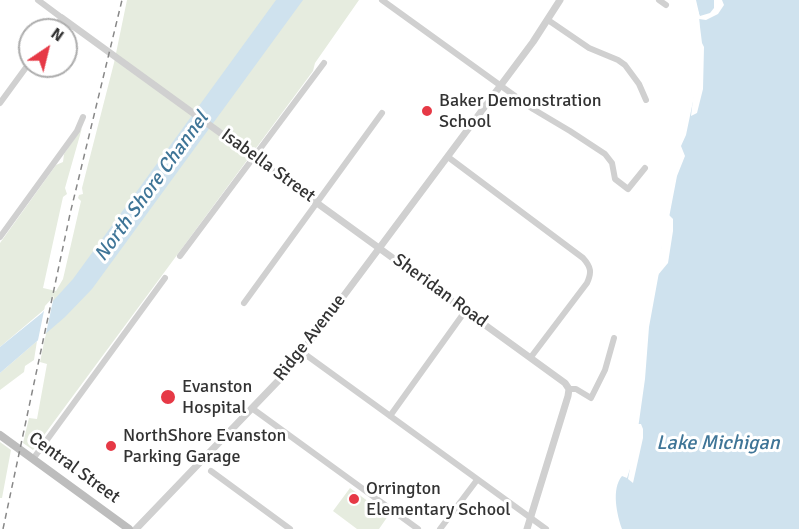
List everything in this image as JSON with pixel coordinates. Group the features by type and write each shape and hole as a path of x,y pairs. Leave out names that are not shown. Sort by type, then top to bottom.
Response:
{"main road":[{"name":"Central Street","path":"0,435 129,529"}],"street":[{"name":"Isabella Street","path":"38,0 46,2 62,18"},
{"path":"382,0 532,109 565,127 605,154 612,163 615,179 628,189 645,168"},
{"name":"Sheridan Road","path":"560,0 501,86 380,248 531,357 569,388"},
{"path":"659,0 666,5"},
{"path":"548,20 589,48 621,62 639,84 646,100"},
{"name":"Isabella Street","path":"78,29 380,248"},
{"path":"180,256 324,63"},
{"path":"1,99 18,77"},
{"path":"244,303 382,113"},
{"path":"0,237 77,131 83,117"},
{"path":"448,157 583,258 590,266 591,274 587,283 531,357"},
{"name":"Ridge Avenue","path":"136,529 252,409 302,352 380,248"},
{"path":"33,459 165,278"},
{"path":"390,416 466,310"},
{"path":"527,529 569,388 576,389 591,398 606,370 614,338"},
{"path":"302,352 546,529"},
{"path":"252,409 417,529"},
{"path":"211,471 290,529"},
{"path":"440,529 477,480"}],"shaded area":[{"path":"127,0 359,0 315,63 313,71 33,450 23,443 29,418 37,419 47,364 40,362 52,303 0,347 0,243 56,165 63,162 64,154 82,128 65,188 67,194 63,197 43,288 56,291 63,279 81,201 78,198 83,194 82,188 114,63"},
{"path":"37,341 34,360 25,366 24,372 0,390 0,373"},
{"path":"0,442 11,450 2,498 0,498"},
{"name":"Orrington Elementary School","path":"350,488 388,516 379,529 357,529 333,511"}],"water":[{"name":"North Shore Channel","path":"276,0 303,0 92,289 65,317 0,373 0,347 42,313 73,279"},
{"name":"Lake Michigan","path":"696,0 799,0 799,529 622,529 617,510 616,495 619,481 622,476 627,478 634,457 645,379 649,327 662,246 677,176 685,156 681,146 686,135 696,87 700,44 699,13"}],"pier":[{"path":"714,0 722,0 724,5 718,14 706,20 699,19 704,47 703,89 697,113 691,116 698,56 696,10 700,16 710,13 714,8"},
{"path":"669,215 673,219 673,231 668,263 658,275 662,241"},
{"path":"54,296 45,338 37,345 45,306"},
{"path":"638,424 641,424 643,429 643,438 633,483 628,479"}],"railway":[{"path":"3,529 70,214 122,0"}],"place":[{"name":"Baker Demonstration School","path":"427,111"},
{"name":"Evanston Hospital","path":"168,397"},
{"name":"NorthShore Evanston Parking Garage","path":"111,446"},
{"name":"Orrington Elementary School","path":"354,499"}]}
